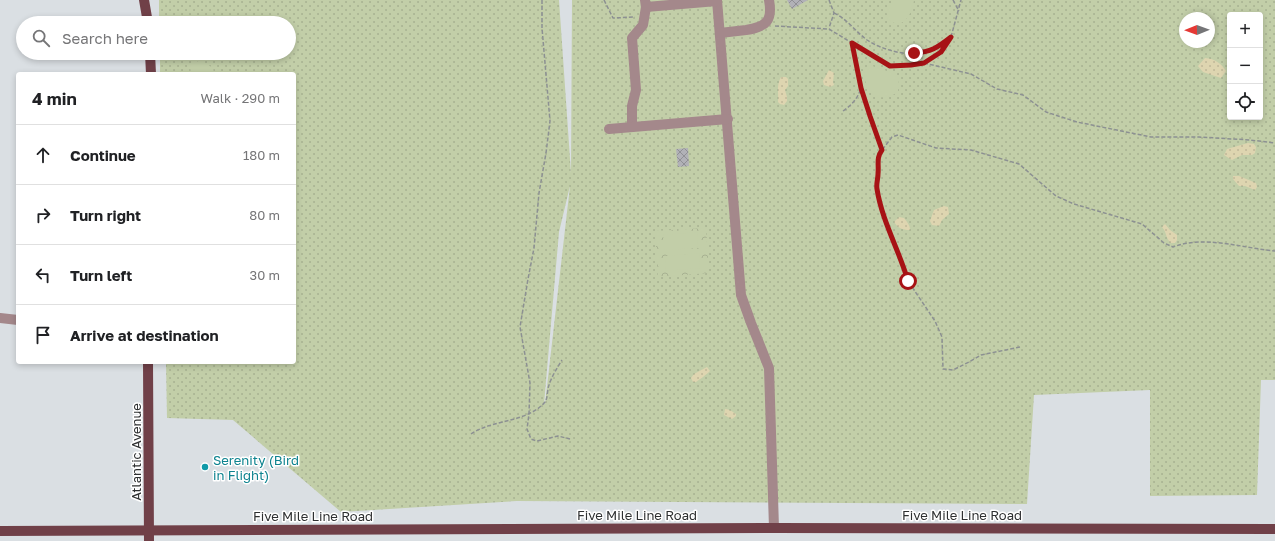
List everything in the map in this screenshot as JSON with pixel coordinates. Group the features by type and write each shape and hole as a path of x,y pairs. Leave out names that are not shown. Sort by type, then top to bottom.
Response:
{"main road":[{"path":"144,0 147,16"},
{"path":"150,60 151,72"},
{"name":"Atlantic Avenue","path":"148,364 150,541"},
{"name":"Five Mile Line Road","path":"0,531 774,528 1275,529"}],"street":[{"path":"720,33 762,26 767,21 771,12 769,0"},
{"path":"632,127 632,106 636,90 632,38 642,25 645,8 717,1 728,119 741,295 769,368 774,528"},
{"path":"609,129 728,119"},
{"path":"0,318 16,320"}],"path":[{"path":"542,0 542,28 550,121 539,193 534,248 520,327 530,383 527,429 531,439 537,441 558,436 570,439"},
{"path":"604,0 613,18 645,8"},
{"path":"829,0 834,13 829,29"},
{"path":"953,0 959,11"},
{"path":"924,63 941,52 951,37 961,0"},
{"path":"834,13 842,17 868,40 883,48 900,53 927,52 940,46 951,37"},
{"path":"762,26 829,29 890,66 924,63 971,74 997,89 1024,95 1046,112 1078,122 1151,136 1243,139 1275,143"},
{"path":"852,43 861,88 882,150"},
{"path":"843,111 848,108 858,97 861,88"},
{"path":"1020,347 981,355 953,370 943,368 942,337 935,321 908,281 903,264 888,228 876,188 878,173 877,160 879,154 892,137 898,135 936,148 971,150 1019,164 1056,196 1074,204 1142,224 1164,242 1173,247 1180,244 1204,241 1275,251"},
{"path":"471,434 480,428 534,412 546,401 549,385 555,370 562,360"}],"green space":[{"path":"159,0 559,0 571,173 572,0 1275,0 1275,380 1261,380 1257,495 1150,496 1150,390 1034,395 1027,504 517,501 341,512 233,420 167,418 166,364 296,364 296,72 160,72 160,60 296,60 296,16 159,16","holes":["570,186 545,404 559,232"]},
{"path":"893,0 914,0 909,16 906,20 898,23 888,19 888,9"},
{"path":"200,60 213,68 214,72 191,72 190,66"},
{"path":"869,65 890,72 899,78 898,92 886,97 875,96 871,93 866,85 864,69"},
{"path":"706,228 709,273 658,277 655,231"},
{"path":"697,232 698,248 665,250 663,235"},
{"path":"699,253 700,268 666,271 665,256"}],"sand":[{"path":"1205,58 1215,60 1224,68 1226,71 1221,78 1203,72 1198,66"},
{"path":"829,70 834,73 834,85 830,87 824,85 823,81"},
{"path":"781,77 786,77 788,79 788,86 785,90 787,101 784,105 778,102 778,86"},
{"path":"1248,143 1254,144 1256,147 1255,153 1252,155 1242,155 1232,160 1224,155 1227,149"},
{"path":"1233,176 1239,176 1256,183 1257,187 1255,190 1245,186 1239,186 1233,179"},
{"path":"944,206 948,207 949,214 942,220 939,226 932,225 930,221 934,210"},
{"path":"899,217 904,218 909,225 910,230 900,228 894,222"},
{"path":"1165,224 1177,235 1177,240 1175,243 1171,243 1168,239 1162,227"},
{"path":"707,367 710,371 696,382 693,382 691,378 694,374"},
{"path":"725,409 734,412 736,416 732,419 724,415"}],"building":[{"path":"787,0 808,0 792,9"},
{"path":"688,148 689,166 678,167 676,149"}],"place":[{"name":"Serenity (Bird in Flight)","path":"205,467"}],"route":[{"path":"908,281 903,264 888,228 876,188 878,173 877,160 882,150 861,88 852,43 890,66 911,65 924,63 941,52 951,37 940,46 927,52 914,53"}]}
